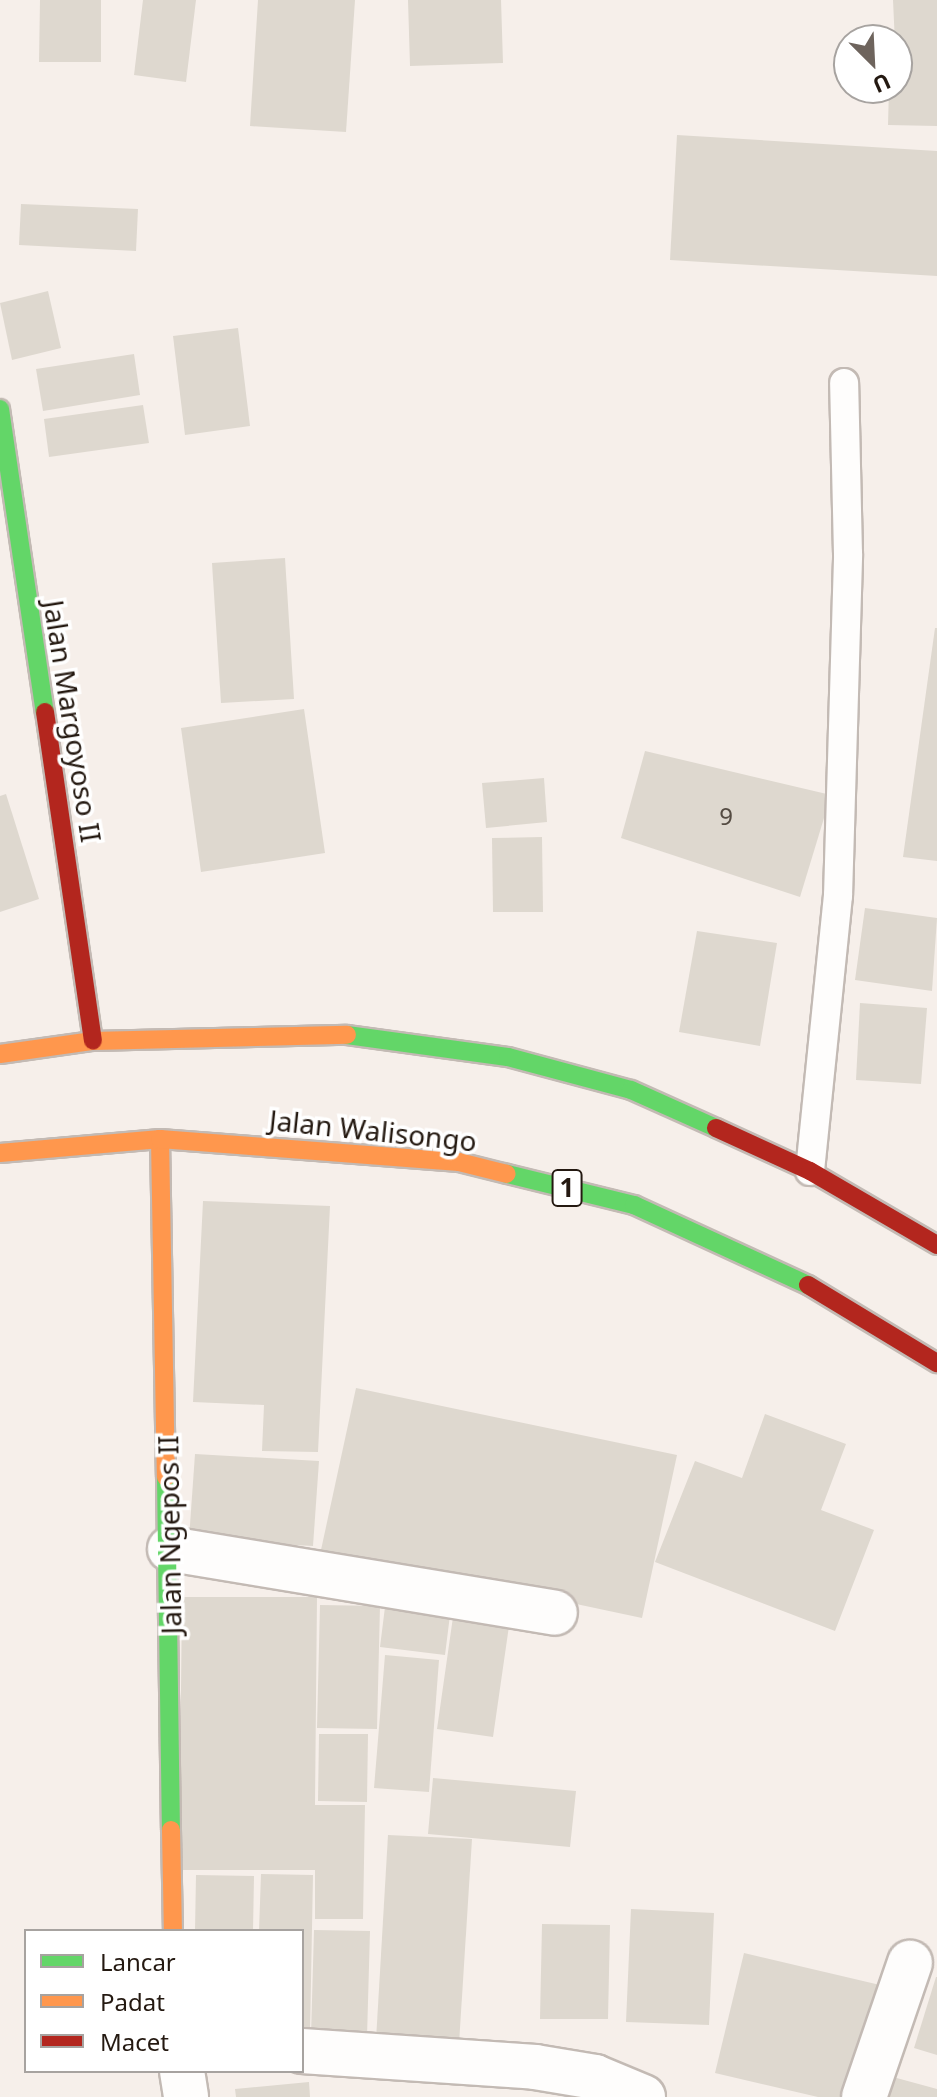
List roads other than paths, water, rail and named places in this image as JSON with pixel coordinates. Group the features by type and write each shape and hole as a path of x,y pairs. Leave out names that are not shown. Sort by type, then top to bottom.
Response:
{"main road":[{"name":"Jalan Margoyoso II","path":"0,409 5,490 93,1041"},
{"path":"0,1054 93,1041 342,1034 508,1057 631,1090 810,1171 937,1245"},
{"name":"Jalan Walisongo","path":"0,1153 160,1139 459,1162 634,1205 800,1280 937,1363"},
{"name":"Jalan Ngepos II","path":"160,1139 170,1549 173,1929"}],"street":[{"path":"170,1549 555,1613"},
{"path":"864,2097 910,1963"},
{"path":"304,2051 535,2067 595,2077 643,2097"},
{"path":"182,2073 186,2097"}],"lane":[{"path":"810,1171 838,896 848,554 844,383"}]}
